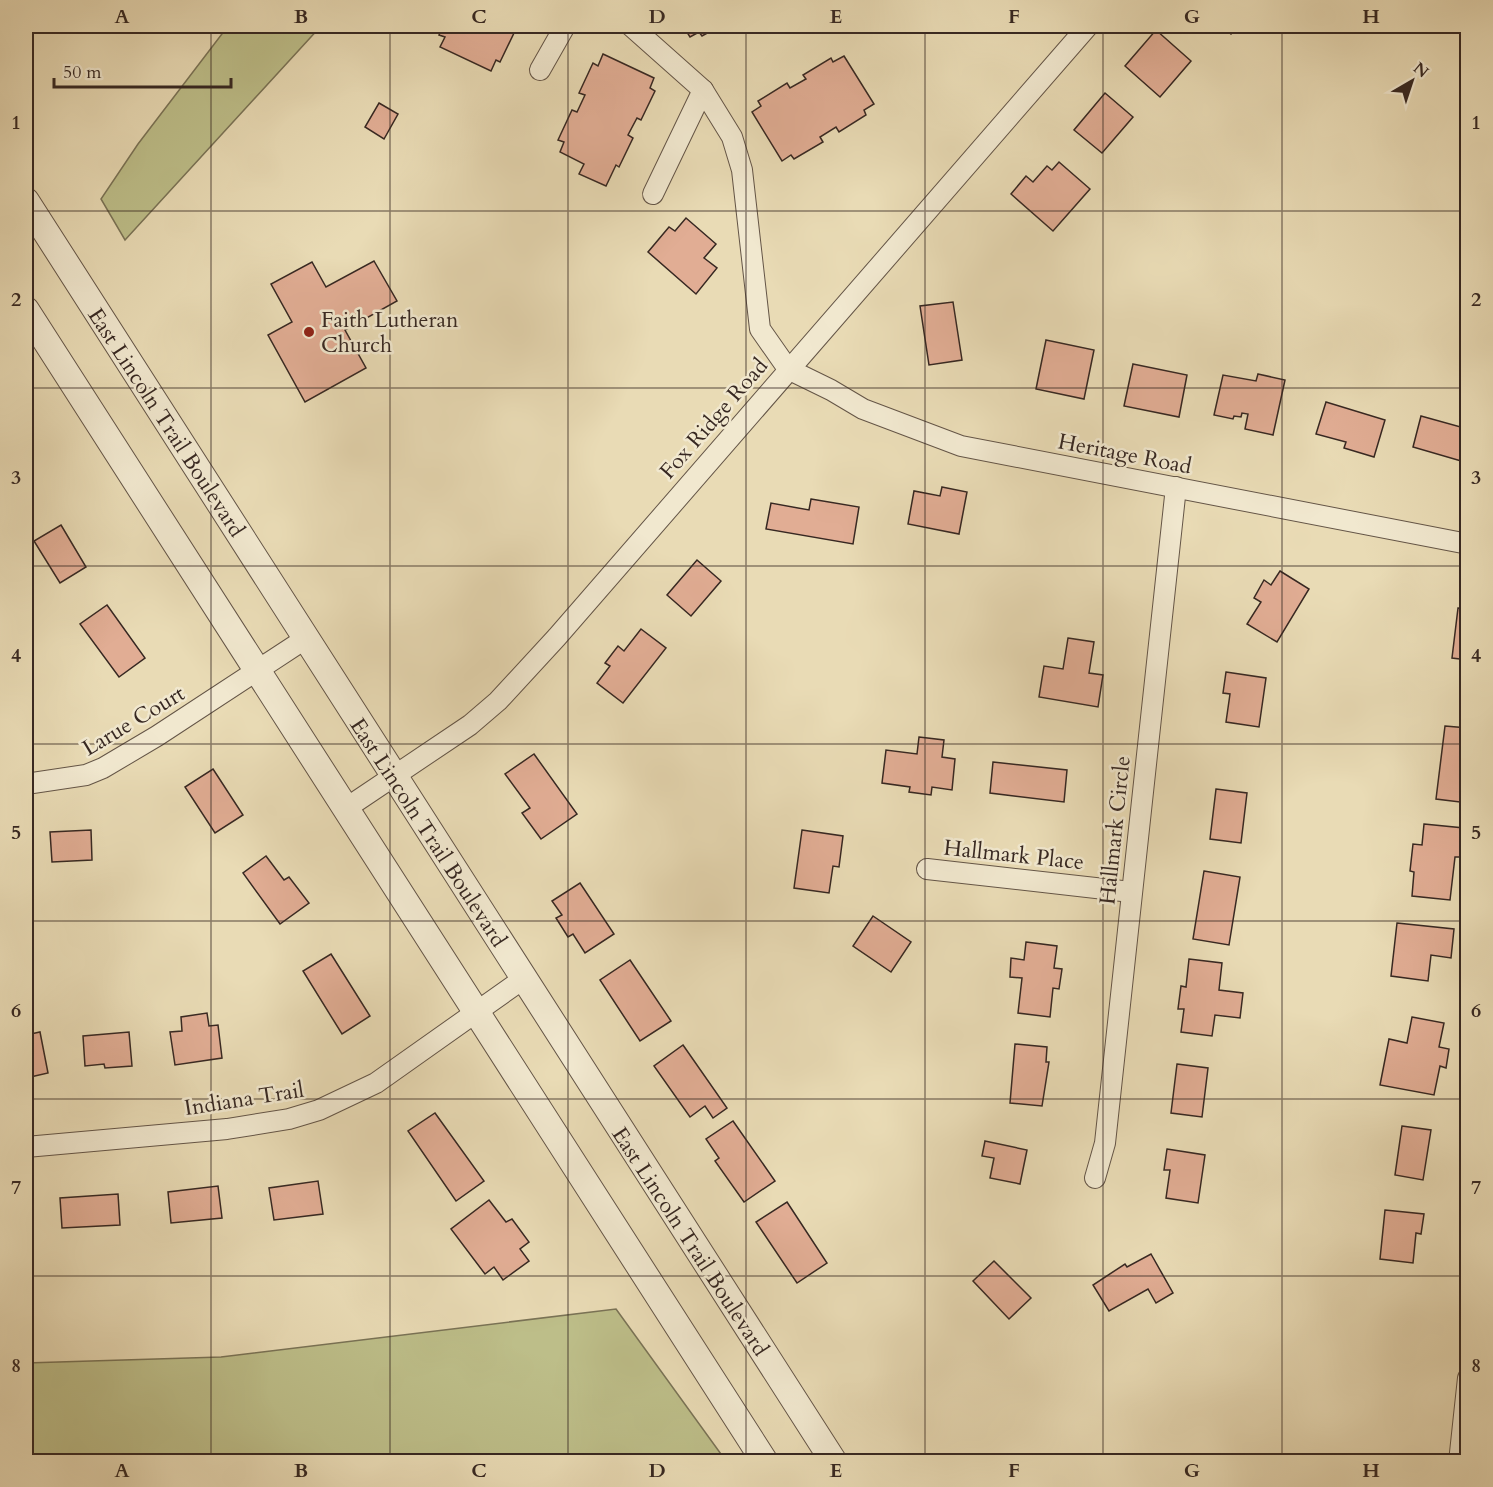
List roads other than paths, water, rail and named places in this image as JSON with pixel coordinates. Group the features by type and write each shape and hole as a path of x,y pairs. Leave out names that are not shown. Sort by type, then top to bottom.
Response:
{"street":[{"path":"540,70 565,26"},
{"path":"631,26 704,90 732,137 742,170 760,329 788,369"},
{"name":"Fox Ridge Road","path":"345,809 470,725 498,701 557,637 1088,26"},
{"path":"652,194 704,90"},
{"name":"East Lincoln Trail Boulevard","path":"26,201 834,1461"},
{"path":"26,310 255,672 476,1010 765,1461"},
{"name":"Heritage Road","path":"788,369 863,409 961,446 1467,543"},
{"name":"Hallmark Circle","path":"1095,1178 1105,1143 1176,487"},
{"name":"Larue Court","path":"26,784 86,775 103,768 157,736 305,639"},
{"name":"Hallmark Place","path":"927,869 1131,892"},
{"name":"Indiana Trail","path":"26,1147 227,1129 289,1119 319,1110 376,1083 476,1010 523,979"},
{"path":"1459,1461 1467,1378"}],"place":[{"name":"Faith Lutheran Church","path":"309,332"}]}
